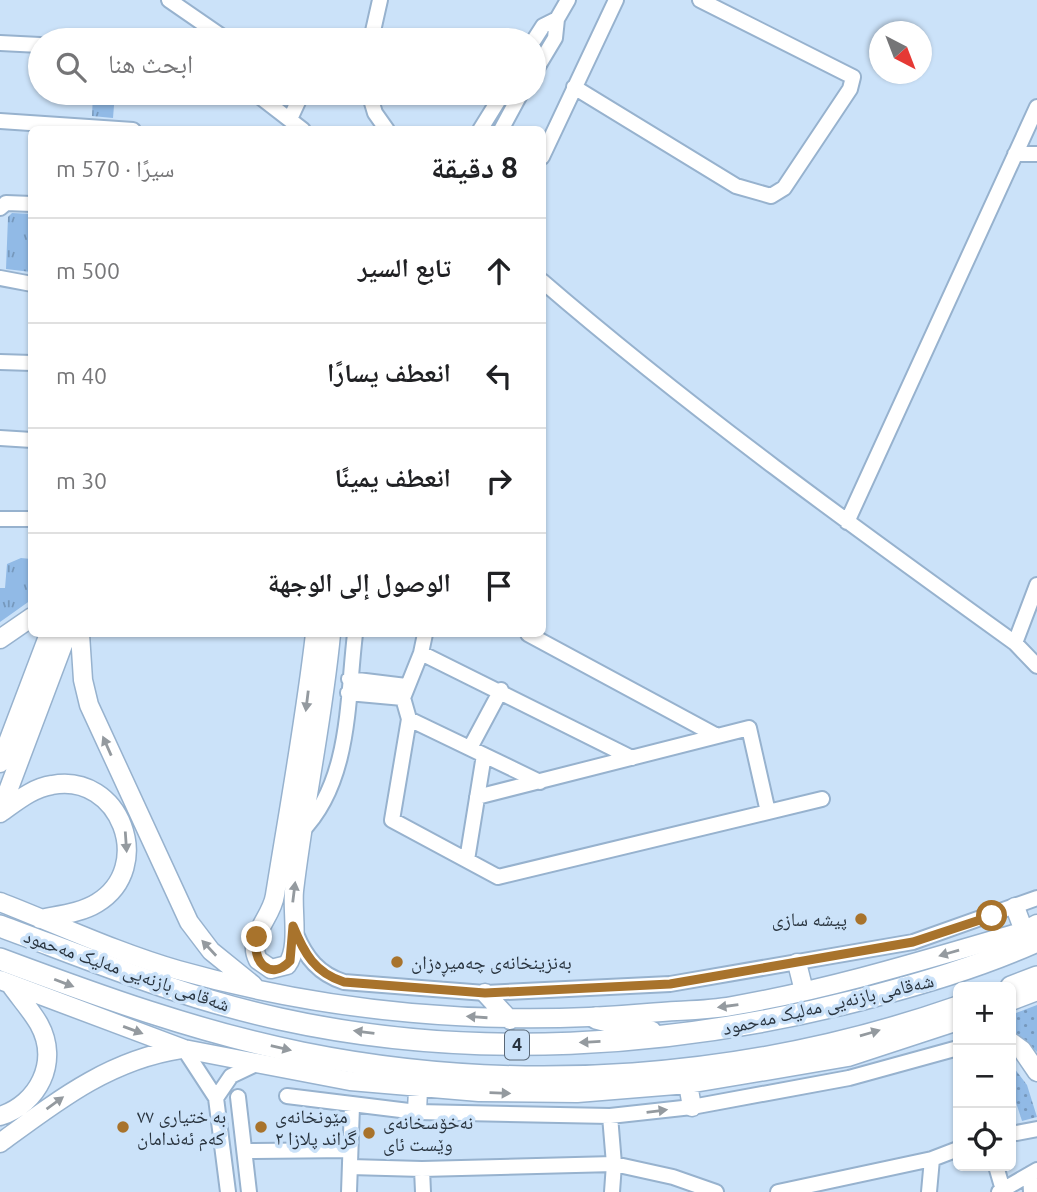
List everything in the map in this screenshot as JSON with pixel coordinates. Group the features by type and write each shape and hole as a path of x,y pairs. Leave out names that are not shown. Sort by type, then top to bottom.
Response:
{"highway":[{"name":"شەقامی بازنەیی مەلیک مەحمود","path":"0,926 185,995 281,1020 336,1029 512,1045 593,1043 667,1036 809,1013 945,978 1033,932"},
{"name":"شەقامی بازنەیی مەلیک مەحمود","path":"0,959 191,1026 303,1053 425,1073 490,1076 617,1074 741,1061 812,1049 953,1008"},
{"path":"1016,986 1037,977"},
{"path":"596,1018 667,1036"},
{"path":"812,1049 848,1057"}],"main road":[{"path":"0,639 28,620"},
{"path":"0,763 48,637"},
{"path":"0,813 66,637"},
{"path":"80,637 83,680 89,705 180,906 211,951 261,991"},
{"path":"315,637 306,712 274,901 255,943 255,955 261,964 271,969 287,965 293,951 301,832 327,681 331,637"},
{"path":"0,813 37,789 68,784 98,793 110,803 123,823 127,858 113,890 85,909 40,919"},
{"path":"3,903 106,946 175,969 261,991 371,1008 510,1020 596,1018 730,1006 804,990 1033,932 1015,907"},
{"path":"797,964 804,990"},
{"path":"5,982 184,1049 350,1082 418,1089 545,1094 688,1084 848,1057 920,1036 953,1023"},
{"path":"0,1116 26,1103 37,1090 47,1057 39,1023 5,982"},
{"path":"1016,1000 1037,991"},
{"path":"485,993 510,1020"},
{"path":"920,1036 953,1032"},
{"path":"1015,1045 1022,1050 1037,1072"},
{"path":"0,1143 96,1076 139,1058 184,1049"},
{"path":"688,1084 692,1107"},
{"path":"417,1112 418,1089"}],"street":[{"path":"169,0 210,28"},
{"path":"374,28 380,0"},
{"path":"546,53 555,38 557,19 568,0"},
{"path":"546,148 616,0"},
{"path":"574,87 736,186 771,196 783,188 850,89 853,77 700,0"},
{"path":"542,28 557,19"},
{"path":"0,43 28,44"},
{"path":"271,105 298,126"},
{"path":"290,119 296,105"},
{"path":"372,105 374,113 384,126"},
{"path":"482,126 496,105"},
{"path":"503,126 515,105"},
{"path":"847,522 1037,107"},
{"path":"0,121 74,126"},
{"path":"1015,154 1037,154"},
{"path":"0,208 6,203 28,204"},
{"path":"0,278 28,283"},
{"path":"546,284 646,370 847,522 1015,643 1037,666"},
{"path":"0,362 28,363"},
{"path":"0,438 28,440"},
{"path":"0,519 28,519"},
{"path":"1015,643 1037,585"},
{"path":"301,832 324,804 334,782 355,637"},
{"path":"424,637 421,653 404,692 410,719 392,820 498,877 822,799"},
{"path":"534,637 717,736"},
{"path":"421,653 501,690 632,758"},
{"path":"348,686 404,692"},
{"path":"470,748 501,690"},
{"path":"410,719 540,782"},
{"path":"477,797 749,728 768,812"},
{"path":"467,860 484,755"},
{"path":"293,926 312,963 335,980 354,984 485,993 670,984 797,964 913,942 1037,898"},
{"path":"184,1049 216,1098 228,1192"},
{"path":"287,1096 417,1112 610,1116 692,1107 849,1078 953,1049"},
{"path":"216,1098 231,1076 256,1064"},
{"path":"238,1097 249,1192"},
{"path":"349,1192 352,1106"},
{"path":"610,1116 614,1164 612,1192"},
{"path":"1016,1133 1037,1129"},
{"path":"245,1151 350,1150"},
{"path":"778,1192 932,1158 953,1151"},
{"path":"929,1192 932,1158"},
{"path":"350,1167 422,1169 614,1164 673,1177 716,1192"},
{"path":"422,1169 423,1192"},
{"path":"997,1171 1001,1191 1033,1172"},
{"path":"1031,1192 1033,1172"}],"green space":[{"path":"92,105 114,105 113,118 92,116"},
{"path":"12,213 28,214 28,272 6,269 8,217"},
{"path":"21,558 28,559 28,602 0,622 0,588 5,588 7,564"},
{"path":"1037,1005 1037,1052 1016,1033 1016,1013"},
{"path":"1016,1071 1027,1085 1037,1117 1022,1121 1016,1102"}],"place":[{"name":"پیشه سازی","path":"861,919"},
{"name":"بەنزینخانەی چەمیڕەزان","path":"397,962"},
{"name":"بە ختیاری ٧٧ کەم ئەندامان","path":"123,1127"},
{"name":"مێونخانەی گراند پلازا ٢","path":"261,1127"},
{"name":"نەخۆسخانەی وێست ئای","path":"369,1133"}],"route":[{"path":"257,937 255,955 261,964 271,969 287,965 290,961 293,951 293,926 306,956 319,970 335,980 354,984 520,993 670,984 797,964 913,942 992,916"}]}
